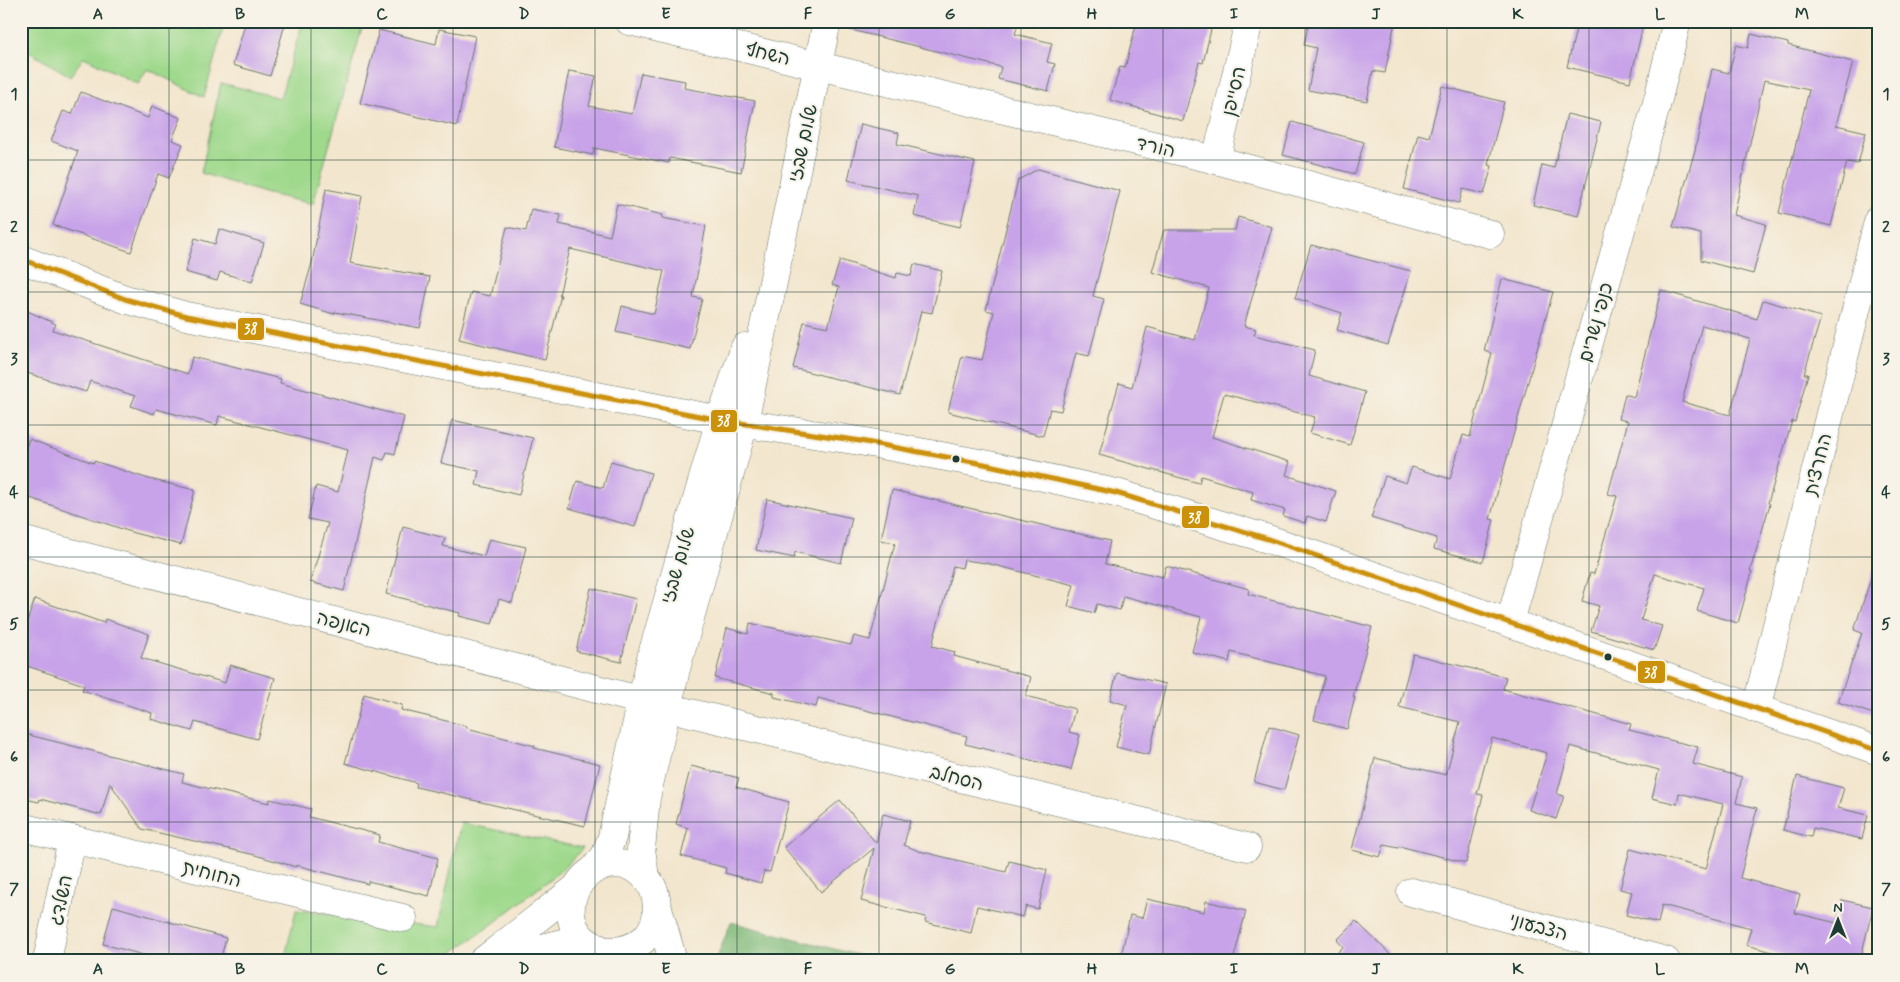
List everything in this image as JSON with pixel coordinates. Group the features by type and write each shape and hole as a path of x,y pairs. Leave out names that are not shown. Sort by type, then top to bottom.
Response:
{"street":[{"name":"השחף","path":"629,21 819,65"},
{"name":"שלום שבזי","path":"594,869 605,856 612,837 654,703 776,264 827,21"},
{"name":"הסייפן","path":"1216,160 1249,21"},
{"name":"כנפי נשרים","path":"1510,622 1655,108 1677,21"},
{"name":"הורד","path":"819,65 1216,160 1490,234"},
{"name":"החרצית","path":"1756,709 1879,218"},
{"path":"21,259 125,299 186,316 732,421 984,464 1116,493 1259,536 1879,750"},
{"name":"האנפה","path":"21,540 654,703"},
{"name":"שלום שבזי","path":"645,876 640,849 641,828 654,703"},
{"name":"הסחלב","path":"654,703 1247,846"},
{"name":"החוחית","path":"21,827 403,918"},
{"name":"השלדג","path":"47,961 72,839"},
{"path":"658,908 654,928 646,939 634,947 621,951 617,956 594,946 582,938 574,926 571,900 584,876 594,869 607,864 621,864 634,869 645,876 654,888 673,961"},
{"path":"483,961 576,888"},
{"name":"הצבעוני","path":"1411,892 1666,961"},
{"path":"506,961 546,947 582,938"}],"green space":[{"path":"21,21 225,21 204,97 147,69 138,84 84,57 70,76 21,47"},
{"path":"303,21 364,21 313,204 264,193 201,173 221,83 280,98"},
{"path":"461,823 583,848 562,870 490,926 440,961 284,961 296,910 438,927"},
{"path":"731,922 880,961 716,960"}],"building":[{"path":"246,21 286,21 270,76 233,65"},
{"path":"848,21 1019,21 1015,34 1052,43 1047,62 1055,64 1048,91 998,79 1001,67 847,29"},
{"path":"1137,21 1213,21 1203,63 1199,62 1183,121 1110,100 1120,67 1125,68"},
{"path":"1309,21 1395,21 1385,73 1373,71 1367,101 1308,90 1316,48 1304,45"},
{"path":"1578,21 1644,21 1630,82 1567,67"},
{"path":"439,29 475,36 457,126 360,103 379,30 436,44"},
{"path":"1751,34 1853,62 1836,125 1866,132 1858,164 1847,162 1831,226 1779,213 1809,90 1764,80 1734,215 1766,224 1753,274 1701,260 1701,234 1673,227 1695,150 1712,69 1729,73 1736,45 1748,48"},
{"path":"569,71 596,76 589,106 632,114 641,73 685,81 684,88 755,101 741,172 670,158 669,163 594,148 593,155 554,147"},
{"path":"1442,86 1504,102 1488,165 1492,166 1484,194 1463,189 1459,203 1404,189 1418,134 1429,137"},
{"path":"81,92 148,118 152,106 181,118 172,140 183,144 169,178 158,174 131,252 53,225 78,151 51,141 63,111 72,114"},
{"path":"1567,114 1601,122 1578,216 1533,205 1542,165 1554,168"},
{"path":"1292,122 1364,142 1355,174 1283,155"},
{"path":"861,124 899,133 897,144 975,162 960,227 914,216 918,196 848,180"},
{"path":"1038,169 1120,191 1093,296 1104,299 1089,356 1076,353 1061,411 1050,409 1043,436 948,412 962,356 982,360 994,312 986,310 1018,180"},
{"path":"326,189 362,196 350,263 430,277 420,328 335,312 334,314 300,304 312,263"},
{"path":"617,204 663,215 662,218 706,226 693,297 702,299 690,349 616,332 622,306 654,314 664,271 570,249 545,360 459,339 471,292 490,296 507,227 526,231 531,209 561,215 559,224 610,236"},
{"path":"1238,217 1272,227 1244,326 1256,329 1254,335 1315,350 1309,376 1365,392 1350,445 1310,433 1315,417 1224,394 1212,437 1290,462 1286,475 1336,491 1326,522 1307,516 1305,523 1283,516 1285,510 1251,500 1253,492 1201,476 1199,483 1099,455 1119,383 1132,387 1147,327 1195,340 1209,288 1152,272 1164,230 1235,230"},
{"path":"219,229 264,243 252,282 220,272 217,281 185,272 195,238 215,244"},
{"path":"1311,245 1411,271 1388,345 1337,330 1342,313 1295,298"},
{"path":"840,260 896,278 897,273 911,276 914,264 942,271 932,313 921,311 900,395 793,368 804,322 828,327 839,287 832,285"},
{"path":"1502,279 1553,292 1490,519 1494,520 1483,562 1434,549 1437,538 1371,518 1385,476 1406,483 1412,467 1450,479 1463,435 1470,437 1492,353 1484,351"},
{"path":"1661,290 1757,319 1763,300 1821,317 1804,374 1808,374 1795,422 1792,421 1768,503 1770,504 1750,571 1752,572 1738,623 1697,611 1704,588 1655,574 1641,620 1662,626 1654,650 1591,631 1599,606 1582,601 1590,573 1594,574 1617,496 1608,494 1628,421 1619,419 1625,394 1634,397","holes":["1702,325 1750,339 1730,415 1682,402"]},
{"path":"21,308 56,324 53,330 188,374 192,357 281,379 280,383 404,417 395,454 387,452 384,460 375,457 344,591 310,582 328,523 308,519 316,486 338,492 348,450 219,416 217,425 156,409 154,414 131,406 135,396 90,381 86,392 21,371"},
{"path":"452,420 533,438 519,495 476,485 479,471 441,463"},
{"path":"29,439 93,463 94,461 149,479 195,490 181,545 134,533 21,495 21,461"},
{"path":"611,461 651,473 635,527 569,508 577,481 603,488"},
{"path":"892,490 1110,541 1105,564 1163,577 1166,566 1249,589 1248,594 1372,627 1353,697 1355,697 1347,729 1314,720 1325,676 1231,652 1229,662 1192,652 1201,617 1123,596 1120,610 1097,604 1094,613 1068,606 1074,585 986,563 964,560 962,568 953,566 932,646 955,652 954,656 1031,677 1026,696 1075,709 1069,732 1080,735 1071,770 965,744 967,736 818,698 816,707 774,697 774,693 715,678 727,628 748,634 750,623 851,645 854,636 870,640 895,543 881,540"},
{"path":"767,499 852,518 841,563 795,552 794,558 756,550"},
{"path":"403,527 445,538 443,546 484,556 489,539 526,547 512,603 499,599 492,624 459,616 460,613 386,594"},
{"path":"1874,569 1879,570 1879,716 1838,702 1862,633 1854,630"},
{"path":"591,588 636,599 621,662 576,651"},
{"path":"35,599 104,623 105,619 149,634 141,658 225,683 230,665 275,678 257,739 195,722 192,731 151,719 152,713 82,690 84,685 21,664 21,638"},
{"path":"1413,654 1506,677 1503,689 1631,724 1629,730 1698,747 1693,764 1742,777 1736,803 1757,808 1740,878 1800,894 1795,913 1837,923 1842,900 1873,907 1860,961 1806,961 1746,945 1751,928 1662,905 1658,923 1626,915 1632,892 1620,889 1630,849 1706,869 1723,804 1679,793 1677,804 1652,798 1659,770 1570,746 1557,794 1564,796 1556,819 1529,810 1547,753 1492,738 1477,794 1483,795 1466,863 1399,846 1398,848 1384,845 1380,857 1352,850 1375,758 1446,775 1460,722 1399,707"},
{"path":"1117,673 1166,684 1149,755 1116,747 1127,705 1110,700"},
{"path":"364,694 402,705 401,710 467,726 467,728 535,746 534,748 600,764 585,826 416,787 417,783 345,763"},
{"path":"1269,726 1299,735 1284,790 1254,782"},
{"path":"21,733 184,774 182,782 269,803 270,799 311,809 309,817 380,835 378,842 438,858 429,896 368,881 368,884 142,829 110,783 101,815 40,799 39,802 21,798"},
{"path":"691,766 739,778 736,787 789,802 770,872 764,871 761,883 725,873 726,868 681,856 688,828 676,824"},
{"path":"1797,776 1844,788 1838,808 1868,815 1862,839 1813,828 1811,837 1783,830"},
{"path":"840,800 876,843 883,814 910,821 904,845 919,851 1006,872 1009,861 1047,870 1038,909 1026,906 1023,917 977,906 971,933 925,922 926,917 861,901 874,848 821,892 784,847"},
{"path":"1147,899 1204,912 1206,901 1246,911 1233,961 1120,961 1130,915 1142,918"},
{"path":"113,906 226,938 220,961 165,961 103,944"},
{"path":"1356,921 1397,961 1329,961 1343,947 1337,940"}],"transit line":[{"name":"38","path":"21,259 125,299 186,316 720,420 860,441 984,464 1116,493 1268,539 1879,751"}]}
